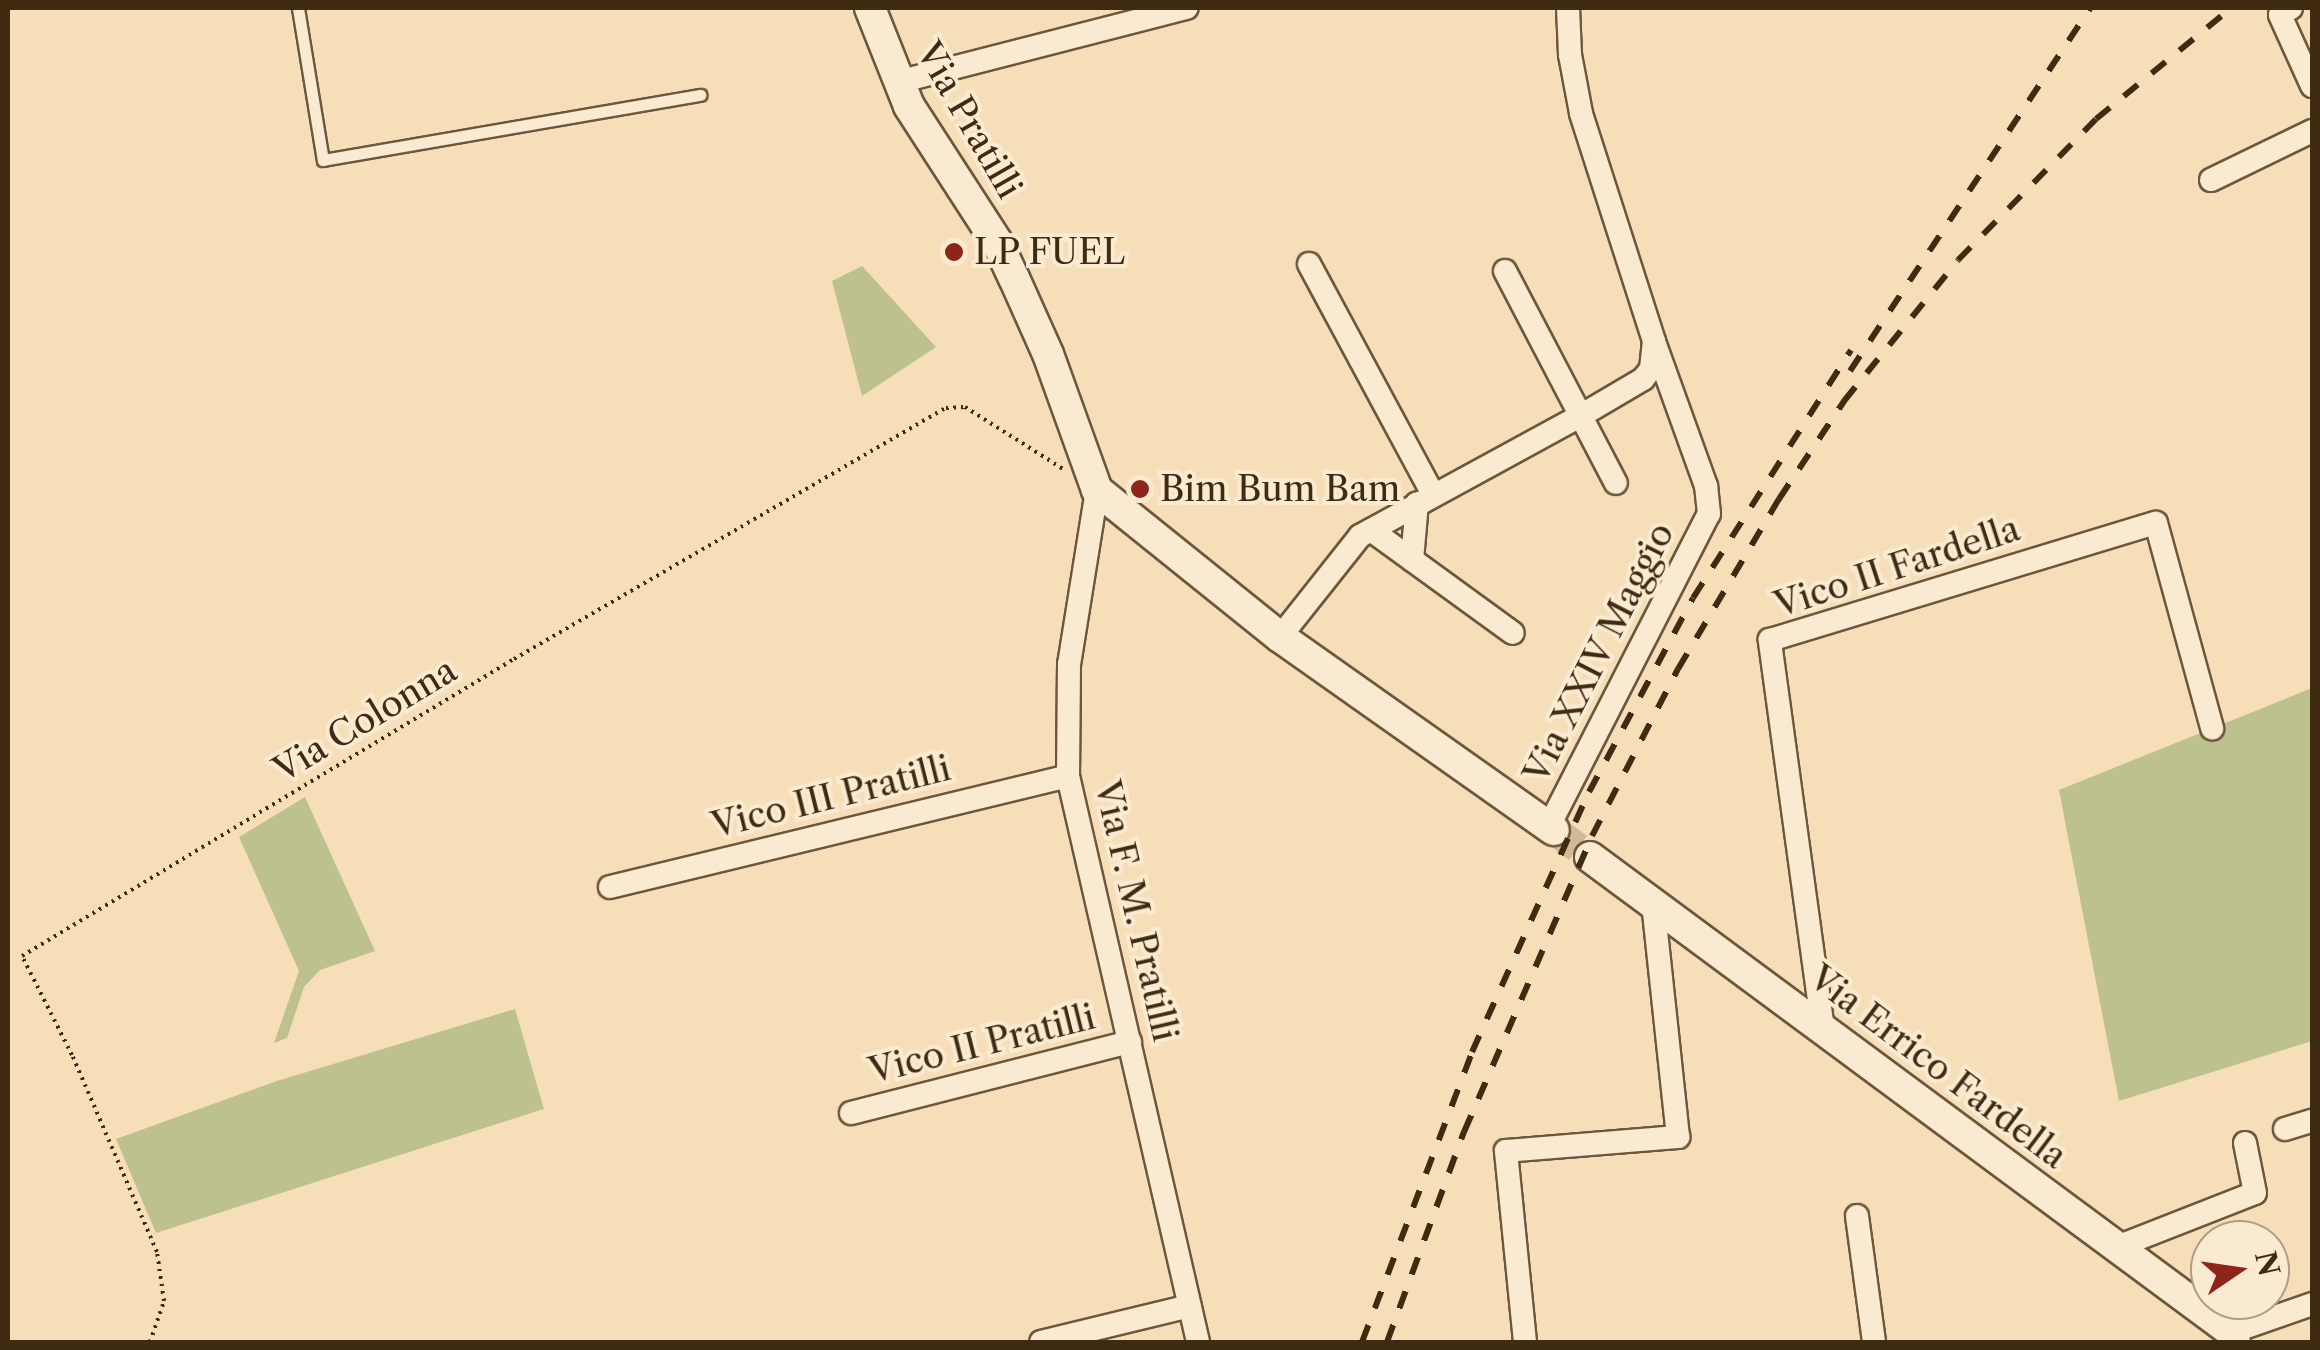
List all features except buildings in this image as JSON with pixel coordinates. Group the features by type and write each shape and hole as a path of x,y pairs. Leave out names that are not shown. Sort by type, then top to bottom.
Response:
{"street":[{"name":"Via Pratilli","path":"870,8 898,82 1014,278 1048,354 1096,490"},
{"path":"898,82 1186,8"},
{"name":"Via XXIV Maggio","path":"1552,828 1709,514 1706,486 1654,341 1581,113 1570,55 1568,8"},
{"path":"2291,8 2280,15 2312,86"},
{"path":"2211,180 2312,131"},
{"path":"1309,264 1425,498 1412,560"},
{"path":"1506,271 1616,484"},
{"path":"1280,637 1360,536 1643,379 1655,358 1654,341"},
{"path":"1096,490 1280,637 1552,828"},
{"name":"Via F. M. Pratilli","path":"1096,490 1070,664 1068,776 1198,1342"},
{"name":"Vico II Fardella","path":"1824,1030 1770,640 2156,523 2212,728"},
{"path":"1371,530 1513,633"},
{"name":"Vico III Pratilli","path":"610,887 1068,776"},
{"name":"Via Errico Fardella","path":"1590,857 2233,1337"},
{"path":"1525,1342 1506,1151 1678,1137 1653,903"},
{"name":"Vico II Pratilli","path":"851,1114 1130,1042"},
{"path":"2285,1129 2312,1121"},
{"path":"2117,1247 2255,1193 2244,1142"},
{"path":"1857,1216 1874,1342"},
{"path":"2233,1337 2312,1304"},
{"path":"1041,1342 1190,1306"}],"lane":[{"path":"298,8 324,160 700,95"}],"path":[{"name":"Via Colonna","path":"150,1342 164,1301 157,1252 72,1056 22,956 497,670 946,408 965,406 1096,490"}],"green space":[{"path":"862,266 936,347 862,396 832,281"},
{"path":"2312,688 2312,1041 2119,1101 2059,790"},
{"path":"305,797 375,951 320,970 304,987 287,1038 274,1043 299,971 239,837"},
{"path":"515,1009 544,1109 156,1233 116,1139 277,1081"}],"tunnel":[{"path":"1554,830 1590,857"}],"railway":[{"path":"1850,371 2090,8"},
{"path":"1387,1342 1464,1132 1592,836 1678,669 1779,499 1844,401 1958,260 2096,119 2231,8"},
{"path":"1362,1342 1472,1052 1589,792 1693,598 1851,350"}],"place":[{"name":"LP FUEL","path":"954,252"},
{"name":"Bim Bum Bam","path":"1140,489"}]}
